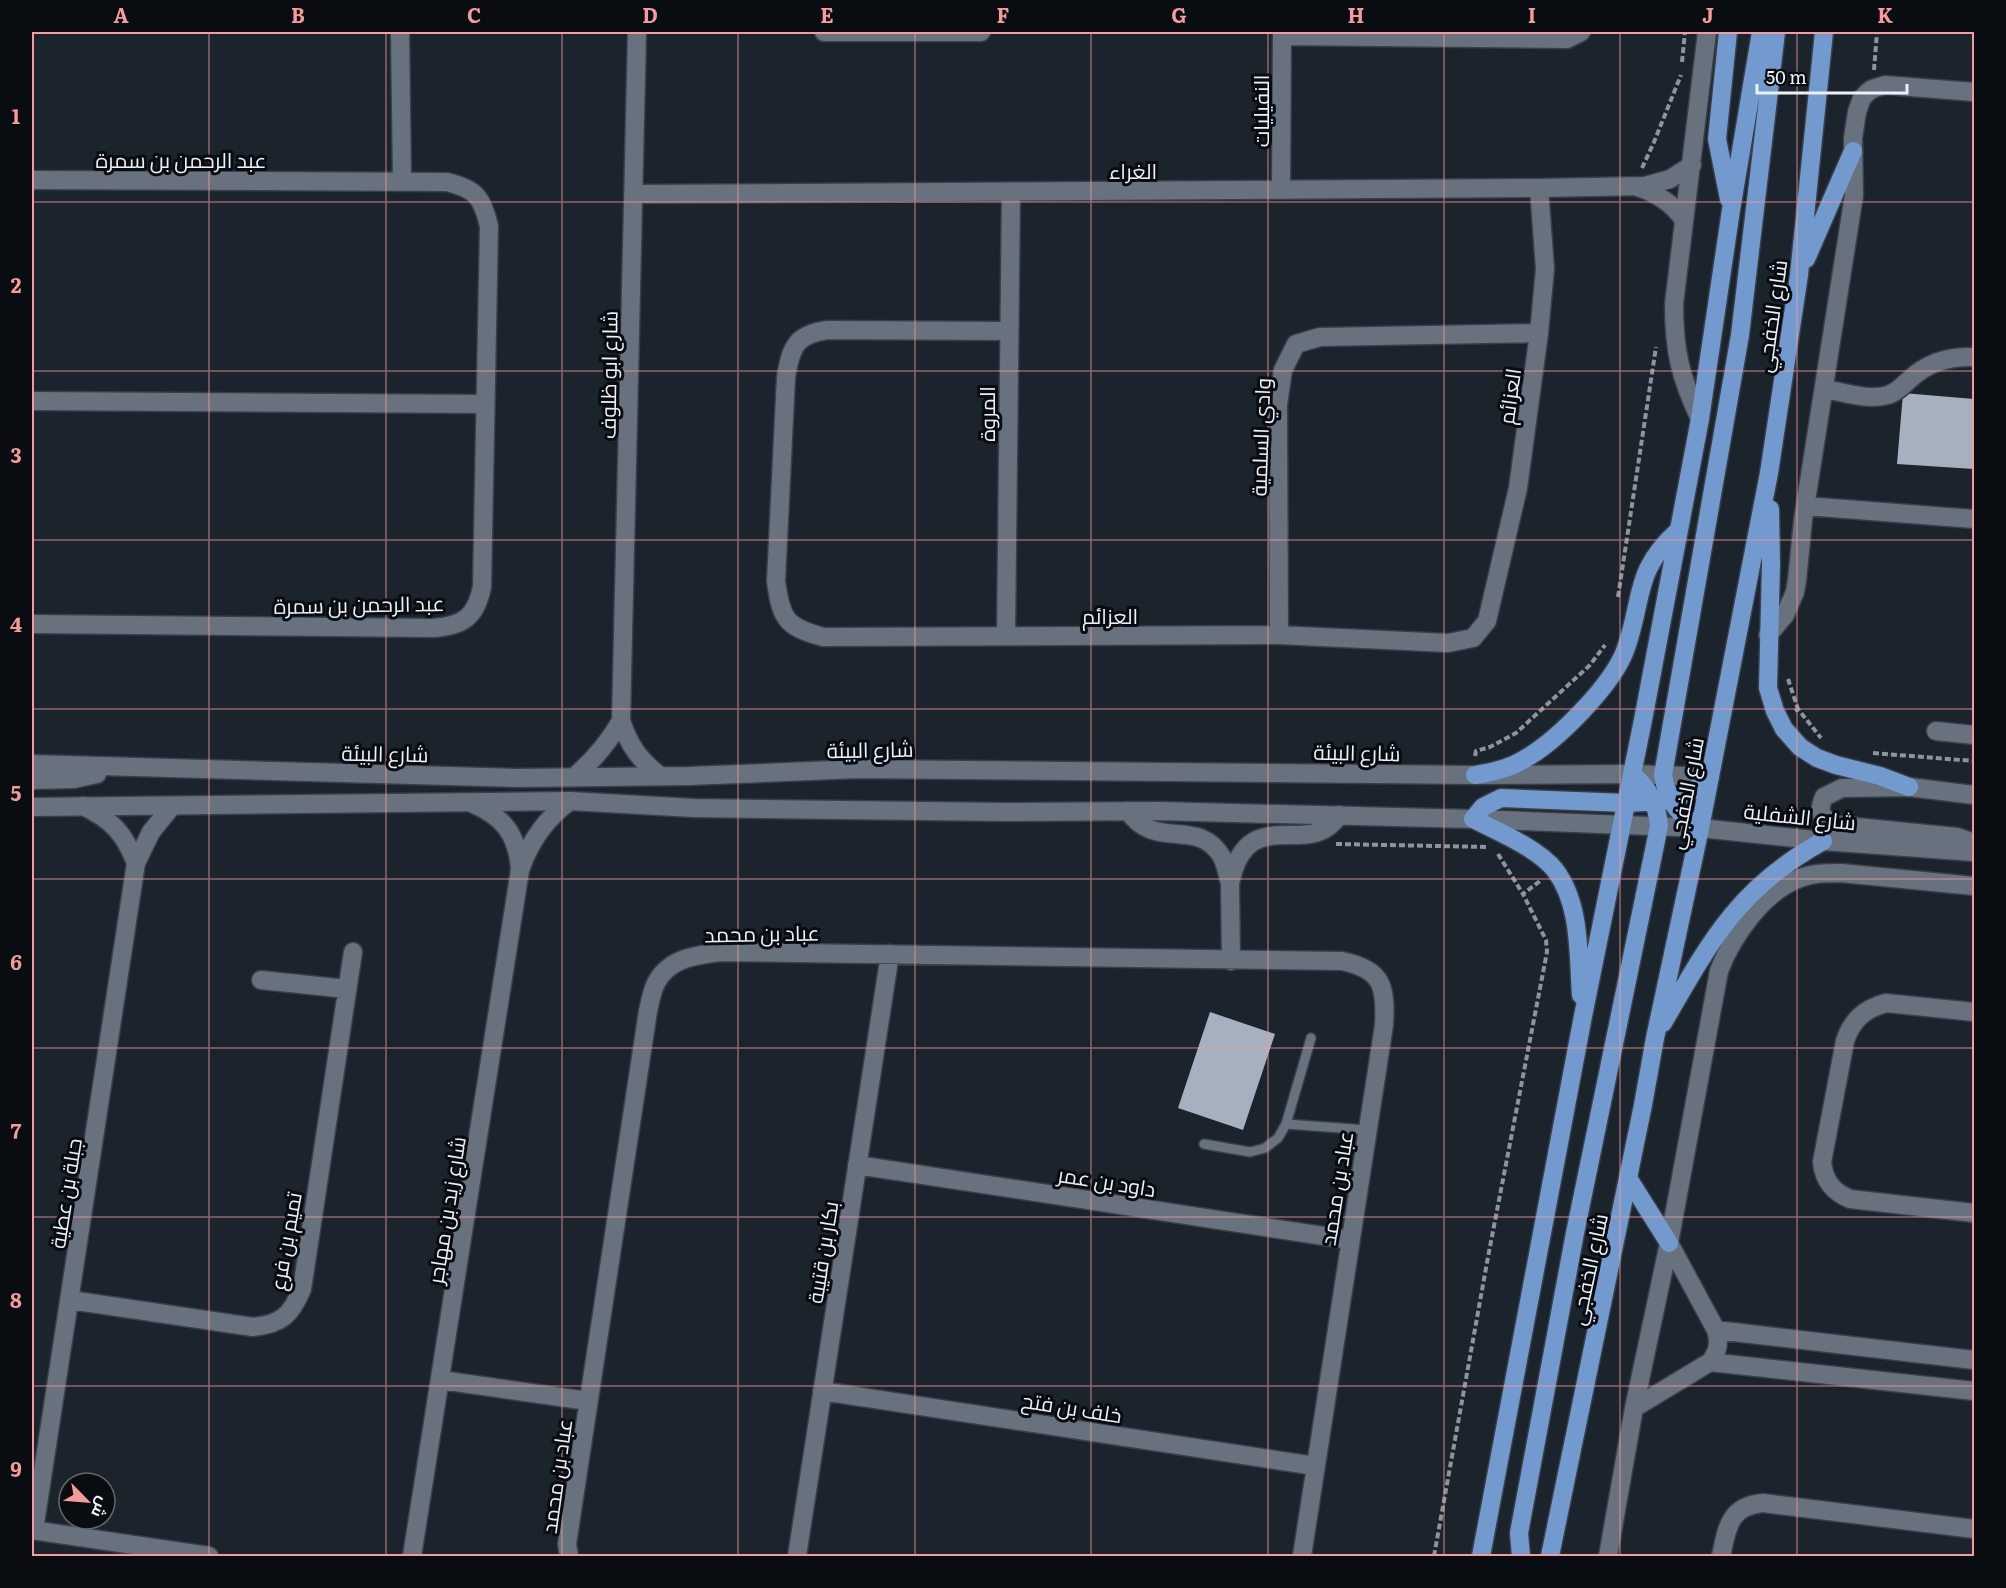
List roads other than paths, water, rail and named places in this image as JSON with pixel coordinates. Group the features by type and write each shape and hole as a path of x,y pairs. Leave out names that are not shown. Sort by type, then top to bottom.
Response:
{"highway":[{"path":"1728,32 1717,139 1731,210"},
{"path":"1481,1557 1583,1016 1700,419 1731,210 1761,32"},
{"path":"1521,1557 1520,1533 1575,1233 1659,826 1658,811 1666,791 1663,775 1740,335 1776,32"},
{"name":"شارع الخفجي","path":"1550,1557 1700,828 1768,473 1799,275 1824,32"},
{"path":"1799,275 1853,151"},
{"path":"1768,473 1771,564 1768,688 1774,711 1800,747 1816,758 1880,776 1908,787"},
{"path":"1475,775 1506,768 1548,744 1613,676 1627,646 1640,587 1646,571 1655,555 1679,530"},
{"path":"1632,774 1662,801 1673,806 1700,828"},
{"path":"1583,1016 1573,910 1564,886 1554,869 1515,840 1473,819 1482,807 1501,798 1626,803 1662,801 1692,791 1710,777"},
{"path":"1655,1038 1706,950 1734,911 1784,864 1823,841"},
{"path":"1628,1178 1668,1243"}],"street":[{"path":"400,32 402,180"},
{"name":"شارع ابو ظلوف","path":"637,32 621,720 629,742 642,762 660,776"},
{"path":"824,32 981,32"},
{"path":"1282,34 1567,39 1581,32"},
{"path":"1700,419 1687,392 1678,363 1674,334 1674,304 1707,32"},
{"name":"النفيليات","path":"1281,190 1282,34"},
{"path":"1768,635 1785,615 1795,592 1854,195 1853,138 1859,104 1872,88 1892,84 1974,92"},
{"name":"الغراء","path":"633,195 1646,186 1664,181 1692,165"},
{"name":"عبد الرحمن بن سمرة","path":"32,180 447,182 465,186 477,195 485,209 489,226 482,587 478,603 468,618 451,627 32,624"},
{"name":"الغراء","path":"1632,186 1645,189 1667,201 1684,220"},
{"name":"العزائم","path":"1008,331 828,330 811,332 796,343 786,377 776,580 779,601 788,621 801,631 823,637 1279,635 1448,643 1473,638 1486,621 1518,489 1539,333 1545,269 1539,188"},
{"name":"المروة","path":"1006,636 1011,192"},
{"name":"وادي السلمية","path":"1279,635 1278,405 1283,370 1296,344 1320,337 1539,333"},
{"path":"1824,389 1880,397 1897,391 1928,366 1957,357 1974,357"},
{"path":"32,401 485,404"},
{"path":"1806,506 1974,519"},
{"name":"شارع ابو ظلوف","path":"574,777 593,761 609,742 621,720"},
{"path":"1936,731 1974,735"},
{"name":"شارع البيئة","path":"32,764 517,778 858,769 1475,775 1632,774 1710,777"},
{"path":"32,780 74,778 98,774 116,767"},
{"path":"1974,795 1908,787 1842,788 1824,797 1820,806 1822,816 1837,825 1957,837 1974,843"},
{"path":"32,807 570,801 694,808 1002,812 1128,811 1339,815 1622,825"},
{"name":"شارع زيد بن مهاجر","path":"412,1557 520,870 525,854 544,824 570,801"},
{"name":"شارع زيد بن مهاجر","path":"471,803 485,808 507,828 515,841 520,870"},
{"path":"83,806 101,815 116,828 128,844 136,862"},
{"name":"جبلة بن عطية","path":"33,1530 136,862 151,832 172,806"},
{"path":"1128,811 1134,819 1150,831 1193,835 1210,843 1221,856 1230,884"},
{"path":"1231,961 1230,884 1238,860 1252,843 1260,838 1277,834 1317,834 1334,824 1339,815"},
{"name":"شارع الشفلية","path":"1622,825 1700,828 1823,841 1974,852"},
{"path":"1608,1557 1634,1408 1668,1243 1719,970 1732,942 1761,906 1777,891 1798,879 1819,873 1841,873 1974,886"},
{"name":"تميم بن فرع","path":"70,1300 253,1327 269,1325 284,1319 295,1306 302,1289 353,952"},
{"name":"عباد بن محمد","path":"569,1557 567,1544 648,1011 656,984 667,968 681,959 721,952 1342,961 1358,965 1371,972 1380,982 1385,1001 1384,1025 1302,1557"},
{"name":"بكار بن قتيبة","path":"797,1557 890,954"},
{"path":"261,980 347,989"},
{"path":"1974,1012 1886,1003 1876,1005 1859,1016 1853,1023 1845,1041 1822,1162 1823,1172 1833,1189 1850,1199 1974,1213"},
{"name":"داود بن عمر","path":"857,1165 1350,1240"},
{"path":"1634,1408 1710,1362 1719,1344 1716,1330 1668,1243"},
{"path":"1716,1330 1974,1360"},
{"path":"1710,1362 1974,1391"},
{"name":"عباد بن محمد","path":"441,1380 588,1401"},
{"name":"خلف بن فتح","path":"822,1392 1315,1466"},
{"path":"1721,1557 1730,1522 1736,1514 1753,1504 1763,1503 1974,1529"},
{"path":"33,1530 209,1557"}],"lane":[{"path":"1204,1144 1242,1152 1258,1151 1266,1148 1278,1138 1286,1124 1311,1038"},
{"path":"1286,1124 1367,1130"}]}
